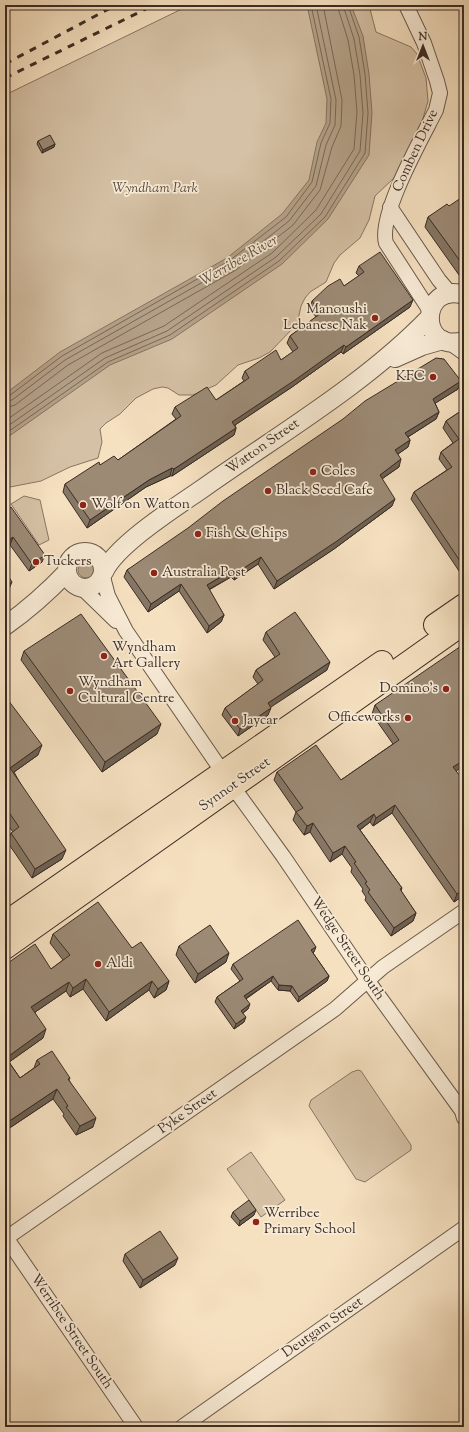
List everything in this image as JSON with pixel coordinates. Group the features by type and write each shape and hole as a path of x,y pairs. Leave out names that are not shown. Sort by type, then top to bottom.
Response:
{"highway":[{"name":"Synnot Street","path":"5,948 92,874 369,680 464,606"},
{"name":"Synnot Street","path":"369,680 464,623"},
{"name":"Synnot Street","path":"5,923 92,874"}],"street":[{"name":"Comben Drive","path":"406,5 429,54 440,93 436,110 390,207 384,230 386,243 429,315"},
{"name":"Comben Drive","path":"390,207 439,280 458,293"},
{"name":"Watton Street","path":"103,575 108,563 144,530 381,364 429,315 438,299 458,293"},
{"path":"429,315 433,331 455,344"},
{"name":"Watton Street","path":"381,364 422,346 455,344"},
{"name":"Watton Street","path":"89,552 98,550 144,530"},
{"path":"5,626 27,611 67,572 72,558 80,552 89,552 99,557 102,562 103,575 92,587 80,588 27,611"},
{"path":"67,572 71,581 80,588"},
{"name":"Wedge Street South","path":"103,575 108,596 126,631 227,779 283,856 368,981 463,1114"},
{"name":"Wedge Street South","path":"80,588 126,631"},
{"name":"Pyke Street","path":"5,1238 335,1009 383,967 464,911"},
{"name":"Deutgam Street","path":"182,1427 464,1228"},
{"name":"Werribee Street South","path":"5,1238 136,1427"}],"green space":[{"name":"Wyndham Park","path":"190,5 369,5 376,32 411,47 417,54 426,78 428,101 421,125 394,178 375,196 369,220 360,238 340,255 334,263 326,282 310,292 305,298 301,306 298,320 293,328 270,352 259,358 238,365 216,385 193,395 179,395 168,388 162,387 153,389 136,398 120,414 100,429 102,442 98,458 70,467 41,481 5,488 5,95"},
{"path":"24,496 40,500 49,540 39,545 11,504"},
{"path":"358,1070 361,1071 411,1145 411,1150 365,1182 356,1179 309,1106 311,1100 352,1072"},
{"path":"251,1152 285,1200 261,1217 227,1169"}],"water":[{"name":"Werribee River","path":"307,5 351,5 363,36 369,74 372,113 369,155 328,219 282,264 172,339 110,365 5,439 5,394 60,352 227,258 282,214 309,180 317,142 326,123 327,99"},
{"path":"83,562 89,562 94,567 92,576 89,578 83,578 78,573 78,567"}],"building":[{"path":"50,135 55,144 43,150 38,141"},
{"path":"464,196 463,265 428,217 447,204 449,206"},
{"path":"380,252 413,300 346,347 344,345 232,422 236,428 174,469 172,468 149,480 90,520 65,484 99,462 100,465 114,456 118,460 181,416 175,407 207,387 216,400 249,378 245,371 276,350 281,360 298,348 290,336 321,313 312,301 328,286 340,279 344,286 364,272 359,266"},
{"path":"436,358 444,359 461,381 433,399 439,412 405,433 410,440 395,450 401,459 380,475 395,499 337,541 277,581 261,557 236,573 234,569 207,585 224,615 209,626 181,584 151,604 127,570 188,528 223,501 343,419 365,401"},
{"path":"464,409 464,567 414,492 452,467 441,452 459,439 446,421"},
{"path":"11,507 45,555 32,564 13,537 5,543 5,511"},
{"path":"5,571 12,582 5,587"},
{"path":"295,612 330,662 268,703 271,708 240,729 225,708 263,680 256,670 280,654 266,632"},
{"path":"81,614 161,724 105,762 24,651"},
{"path":"464,644 464,760 453,767 463,780 461,781 464,786 464,889 457,894 395,805 376,818 374,814 357,826 402,888 400,889 416,913 394,928 368,892 370,890 365,883 367,882 345,846 333,853 313,823 307,826 296,812 303,808 277,772 316,745 341,780 399,740 375,705"},
{"path":"5,696 42,745 10,768 66,850 35,869 11,833 19,827 5,808"},
{"path":"98,902 132,948 141,942 169,981 158,989 152,981 109,1012 86,979 73,988 69,982 31,1007 46,1029 6,1058 20,1078 40,1064 37,1060 52,1051 70,1078 68,1079 96,1118 80,1126 66,1107 68,1106 57,1089 5,1124 5,965 35,944 51,969 70,955 53,934"},
{"path":"298,920 316,947 311,950 329,976 299,997 292,986 279,985 273,976 244,996 250,1004 241,1011 246,1017 236,1024 217,997 243,979 233,964"},
{"path":"210,925 229,953 198,974 179,946"},
{"path":"249,1200 256,1210 240,1221 233,1212"},
{"path":"160,1231 178,1258 143,1280 125,1254"}],"railway":[{"path":"5,64 116,5"},
{"path":"5,78 154,5"}],"place":[{"name":"Manoushi Lebanese Nak","path":"375,318"},
{"name":"KFC","path":"433,377"},
{"name":"Coles","path":"313,472"},
{"name":"Black Seed Cafe","path":"268,491"},
{"name":"Wolf on Watton","path":"83,505"},
{"name":"Fish & Chips","path":"198,534"},
{"name":"Tuckers","path":"36,562"},
{"name":"Australia Post","path":"154,573"},
{"name":"Wyndham Art Gallery","path":"104,656"},
{"name":"Domino's","path":"446,689"},
{"name":"Wyndham Cultural Centre","path":"70,691"},
{"name":"Officeworks","path":"408,718"},
{"name":"Jaycar","path":"235,721"},
{"name":"Aldi","path":"98,964"},
{"name":"Werribee Primary School","path":"256,1222"}]}
